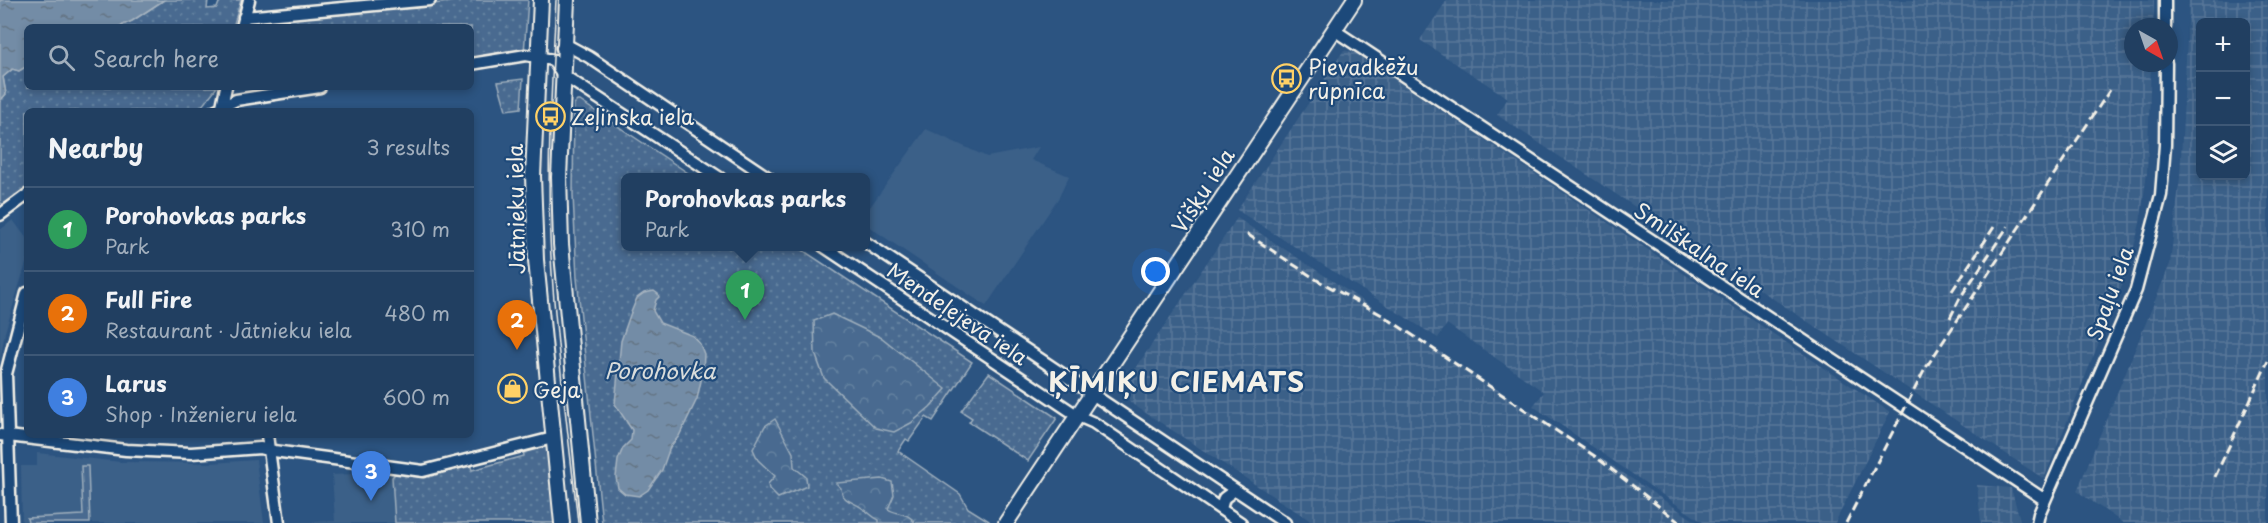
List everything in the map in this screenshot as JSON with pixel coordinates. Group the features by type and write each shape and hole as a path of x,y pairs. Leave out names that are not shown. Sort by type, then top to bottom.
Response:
{"street":[{"path":"249,0 243,22 430,0"},
{"name":"Jātnieku iela","path":"541,0 533,176 536,260 562,523"},
{"path":"567,0 559,177 561,244 588,523"},
{"name":"Višķu iela","path":"1006,523 1354,0"},
{"path":"2165,0 2165,18"},
{"name":"Smilškalna iela","path":"1334,30 2045,500"},
{"path":"553,60 565,44"},
{"path":"565,44 590,57 764,173"},
{"path":"474,64 526,56 553,60 563,75 714,173"},
{"name":"Spaļu iela","path":"2037,523 2136,290 2161,195 2165,145 2166,72"},
{"path":"219,108 225,90"},
{"path":"221,108 236,100 301,90"},
{"path":"0,215 24,197"},
{"name":"Mendeļejeva iela","path":"870,245 1094,393 1106,404 1285,523"},
{"name":"Mendeļejeva iela","path":"830,251 1078,416 1094,423 1241,523"},
{"path":"11,523 5,470 6,374 24,304"},
{"path":"4,436 126,450 191,453 260,448 423,471 553,438"},
{"path":"267,438 279,523"},
{"path":"1221,510 1224,498 1235,490"}],"shaded area":[{"path":"1447,0 2154,0 2153,18 2124,18 2124,72 2151,72 2147,173 2140,223 2128,270 2044,479 1497,115 1508,98 1420,40"},
{"path":"2189,0 2268,0 2268,523 2123,523 2077,491 2170,264 2180,177"},
{"path":"1344,50 1355,53 1890,412 1835,523 1704,523 1533,406 1544,392 1447,324 1438,338 1237,210"},
{"path":"926,129 987,157 1039,147 1031,160 1069,176 1059,197 986,306 870,227 870,207"},
{"path":"1237,218 1698,523 1314,523 1129,402 1129,378"},
{"path":"13,220 24,235 24,270 5,332 0,363 0,230"},
{"path":"37,453 121,462 211,463 256,460 264,523 22,523 21,466 37,466"},
{"path":"397,472 392,477 395,523 291,523 335,521 332,475"},
{"path":"1977,485 2011,488 2021,523 1981,523"}],"green space":[{"path":"164,0 208,0 207,9 217,8 220,0 241,0 234,24 125,24"},
{"path":"463,0 528,0 524,53 474,60 474,24 255,24 256,19 372,8 381,11"},
{"path":"24,68 24,90 215,90 200,108 24,108 24,191 6,205 0,203 0,101 6,94 3,77 13,69 19,71"},
{"path":"523,79 521,108 506,110 498,82"},
{"path":"580,101 688,173 621,173 621,251 804,251 972,362 933,421 926,417 909,441 906,439 898,451 960,494 968,508 989,521 987,523 602,523 577,278 573,195 574,104"},
{"path":"832,314 882,338 946,389 911,423 894,432 876,428 824,378 815,353 814,321"},
{"path":"989,373 1057,418 1028,461 969,422 972,418 961,411"},
{"path":"775,419 793,453 794,467 806,477 807,486 778,498 769,489 768,484 775,476 758,460 753,449 765,426"},
{"path":"539,445 547,447 555,523 395,523 392,477 397,472 470,464 472,470 524,456 523,450"},
{"path":"81,466 88,466 90,523 28,523 27,518 83,515"},
{"path":"882,479 892,482 894,495 888,509 910,517 915,523 879,523 879,520 846,499 836,483"}],"water":[{"path":"0,0 164,0 125,24 24,24 24,68 19,71 12,69 3,77 6,94 0,101"},
{"name":"Porohovka","path":"654,291 659,297 653,311 660,323 693,336 700,344 704,354 703,372 697,399 679,436 670,447 662,470 648,490 639,496 625,494 618,488 616,477 618,460 623,448 631,440 632,430 615,404 621,341 637,298 644,293"}],"tram line":[{"path":"556,0 550,148 550,237 558,344 578,523"}],"railway":[{"path":"1846,523 1925,369 2110,90"},
{"path":"1950,318 1960,298 2008,226"},
{"path":"1952,291 1994,227"},
{"path":"1247,234 1317,280 1382,315 1596,457 1680,523"},
{"path":"2215,477 2268,361"}],"place":[{"name":"Pievadkēžu rūpnīca","path":"1287,78"},
{"name":"Zeļinska iela","path":"550,116"},
{"name":"Porohovkas parks","path":"745,320"},
{"name":"Full Fire","path":"517,350"},
{"name":"Geja","path":"512,389"},
{"name":"Larus","path":"371,501"}],"district":[{"name":"ĶĪMIĶU CIEMATS","path":"1177,380"}]}
